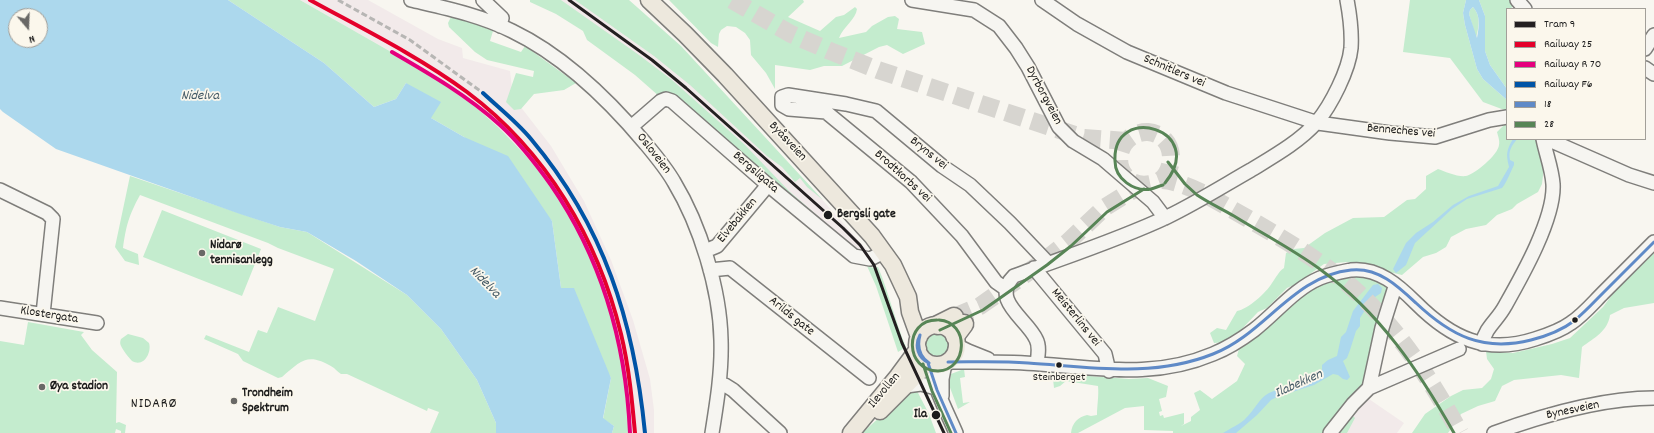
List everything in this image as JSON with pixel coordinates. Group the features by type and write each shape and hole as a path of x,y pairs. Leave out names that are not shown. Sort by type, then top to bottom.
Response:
{"highway":[{"path":"934,325 958,331"}],"main road":[{"name":"Byåsveien","path":"649,0 725,74 850,211 893,265 908,297 934,325"},
{"name":"Byåsveien","path":"908,297 910,312 918,343"},
{"path":"934,325 925,329 918,343 920,356 928,363 934,365 946,363 955,355 958,331"},
{"name":"Ilevollen","path":"851,433 898,376 918,343"},
{"name":"Ilevollen","path":"855,433 906,386 928,363"}],"street":[{"name":"Osloveien","path":"410,0 445,8 500,26 530,41 561,62 599,92 631,127 674,181 689,210 705,252 717,304 721,339 720,384 712,433"},
{"path":"483,0 502,18 500,26"},
{"name":"Dyrborgveien","path":"912,0 974,10 999,26 1028,67 1059,127 1073,141 1103,159 1153,202 1165,218"},
{"name":"Schnitlers vei","path":"1042,0 1077,24 1127,52 1226,93 1316,122"},
{"path":"1037,363 1038,348 1036,339 1009,303 1006,289 1014,276 1165,218 1198,201 1283,150 1316,122 1326,109 1340,84 1351,49 1350,14 1347,0"},
{"path":"1517,0 1524,8"},
{"path":"1646,47 1654,35"},
{"name":"Bryns vei","path":"782,97 788,95 846,104 876,111 942,166 970,185 1010,223 1048,263"},
{"name":"Brodtkorbs vei","path":"782,97 782,105 789,109 826,112 911,182 962,236 996,282 1006,289"},
{"name":"Bergsligata","path":"631,127 661,100 666,99 672,101 768,185 854,256 870,259 884,252"},
{"name":"Benneches vei","path":"1316,122 1390,133 1435,137 1489,120 1506,117"},
{"path":"1482,344 1485,333 1501,313 1516,287 1538,241 1548,214 1553,185 1543,140"},
{"path":"1549,140 1629,175 1654,183"},
{"name":"Elvebakken","path":"705,252 717,246 768,185"},
{"path":"0,190 47,213 53,219 43,314"},
{"path":"939,393 946,363 1037,363 1109,371 1139,371 1161,369 1212,355 1255,329 1295,294 1320,278 1334,273 1354,270 1371,272 1388,279 1443,327 1466,340 1494,345 1525,342 1552,334 1564,328 1580,316 1654,242"},
{"name":"Arilds gate","path":"710,270 730,268 869,378"},
{"name":"Meisterlins vei","path":"1034,268 1105,354 1109,371"},
{"path":"1368,388 1382,328 1392,295"},
{"name":"Klostergata","path":"0,308 98,323"},
{"path":"958,331 968,351 995,362"},
{"path":"1330,433 1368,388 1459,349"},
{"path":"928,363 956,433"},
{"path":"720,384 733,390 780,433"},
{"path":"906,386 921,384 939,393"},
{"name":"Bynesveien","path":"1494,433 1551,415 1587,406 1654,398"}],"shaded area":[{"path":"300,0 368,0 438,39 462,48 463,58 510,71 513,97 551,146 584,201 611,260 633,320 650,379 654,410 654,433 632,433 628,384 610,304 590,254 575,222 556,191 499,128 471,103 414,65"},
{"path":"561,0 578,0 663,49 802,177 867,250 863,253 856,253 806,208"},
{"path":"1366,397 1404,423 1397,433 1341,433"}],"green space":[{"path":"228,0 300,0 414,65 471,103 499,128 525,155 556,191 575,222 590,254 610,304 628,384 632,433 612,433 614,426 603,419 611,378 561,288 552,221 464,137 431,118 406,83 396,99 374,107 324,63"},
{"path":"530,0 561,0 672,80 745,145 789,191 849,243 848,244 673,94 666,93 660,97 635,75 587,40 583,31 556,14 530,2"},
{"path":"575,0 629,0 681,46 823,200 807,187 800,178 795,182 782,167 767,156 690,85 654,56"},
{"path":"669,0 803,0 804,2 788,17 820,31 836,17 844,15 855,7 857,9 856,13 839,38 866,32 872,26 888,17 895,16 899,19 897,29 922,32 925,44 903,54 887,45 879,47 842,66 824,66 810,70 775,65 775,89 766,73 751,55 750,40 745,33 736,27 727,26 721,30 719,34 718,47 711,43"},
{"path":"1410,0 1466,0 1463,13 1477,69 1483,79 1506,99 1506,111 1483,102 1450,58 1403,52"},
{"path":"1479,0 1514,0 1512,8 1506,8 1506,88 1490,65 1485,51 1485,16"},
{"path":"1473,7 1476,10 1478,18 1476,38 1469,14"},
{"path":"451,17 471,22 493,31 490,41 521,52 525,46 576,83 564,90 534,94 521,109 514,110 506,102 516,73 533,77 534,71 487,60 475,52 449,27 448,23"},
{"path":"1506,123 1506,140 1540,140 1545,158 1542,184 1538,192 1517,204 1512,209 1497,215 1486,225 1466,229 1451,237 1446,247 1436,253 1423,257 1402,275 1347,262 1324,264 1296,284 1287,288 1267,308 1258,312 1237,334 1226,342 1214,343 1210,333 1217,328 1226,330 1237,311 1251,304 1266,291 1284,268 1286,253 1294,249 1304,248 1325,233 1353,218 1384,217 1407,200 1415,199 1426,189 1426,176 1438,169 1459,176 1470,175 1486,164 1495,154 1499,143 1497,132"},
{"path":"130,176 280,227 307,232 407,295 441,329 477,380 496,423 496,433 430,433 439,412 428,408 427,411 347,374 341,374 334,368 318,360 311,359 300,362 282,377 278,378 243,361 238,354 204,339 206,335 249,352 258,330 267,333 278,307 315,321 334,269 140,195 128,221 123,248 138,254 139,265 125,261 115,247"},
{"name":"Nidarø tennisanlegg","path":"162,210 261,249 242,296 143,257"},
{"path":"1654,253 1654,303 1624,308 1610,315 1609,321 1603,330 1582,347 1579,378 1561,375 1514,380 1502,386 1495,401 1478,406 1461,414 1448,433 1412,433 1425,414 1451,396 1463,390 1482,388 1491,379 1494,369 1487,359 1486,351 1513,353 1552,344 1570,338 1603,307 1615,291"},
{"path":"867,266 874,268 878,267 882,277 906,347 898,352 876,286"},
{"path":"1336,274 1357,276 1380,282 1389,291 1367,378 1348,411 1355,418 1347,433 1173,433 1173,431 1144,430 1144,406 1125,408 1078,433 1071,433 1074,423 1078,419 1087,415 1097,415 1098,386 1066,381 1060,386 1054,388 1053,379 1049,377 1049,373 1129,379 1148,378 1168,386 1166,397 1159,399 1162,411 1159,412 1160,416 1163,415 1164,418 1184,413 1184,424 1181,426 1191,421 1191,417 1200,410 1194,393 1200,390 1212,399 1237,381 1245,364 1237,356 1240,345 1284,304"},
{"name":"Øya stadion","path":"28,322 84,332 81,335 92,350 117,372 116,423 119,422 126,425 125,433 121,433 121,431 116,429 115,433 0,433 0,341 24,345"},
{"path":"128,334 143,338 149,343 150,347 148,354 143,361 136,363 132,361 121,345 121,339"},
{"path":"937,334 945,337 948,345 945,353 937,356 929,353 926,345 929,337"},
{"path":"964,369 965,377 960,378 963,403 970,402 958,409 949,385 951,374"},
{"path":"916,389 929,414 936,433 862,433 908,392"}],"water":[{"name":"Nidelva","path":"0,0 228,0 324,63 374,107 396,99 406,83 441,102 431,118 464,137 508,156 552,221 561,288 574,288 611,378 603,418 614,426 612,433 496,433 496,423 477,380 441,329 407,295 356,261 307,232 280,227 240,214 56,149 0,109"},
{"path":"1466,0 1479,0 1485,16 1485,51 1490,65 1506,88 1506,99 1483,79 1477,69 1463,13","holes":["1473,7 1479,22 1477,38 1469,14 1470,10"]},
{"path":"1512,140 1516,140 1511,148 1510,153 1510,160 1514,162 1514,165 1502,188 1467,199 1452,209 1415,243 1406,265 1396,273 1393,269 1406,243 1416,233 1433,222 1453,205 1469,196 1498,186 1509,167 1507,153"},
{"name":"Ilabekken","path":"1378,284 1382,288 1381,293 1372,299 1360,318 1360,326 1356,331 1347,358 1343,361 1350,377 1347,380 1333,374 1314,385 1277,397 1271,400 1257,415 1236,433 1223,433 1244,420 1265,395 1310,378 1322,370 1322,365 1328,360 1337,356 1341,337 1346,332 1353,311 1373,285"}],"tunnel":[{"path":"732,0 791,34 878,70 1084,138 1126,141"},
{"path":"1161,180 1170,166 1171,159 1168,144 1163,138 1156,134 1148,132 1139,133 1126,142 1119,156 1122,172 1128,179 1137,184 1144,185 1161,180 1167,180 1200,192 1263,227 1315,260 1348,284 1382,317 1411,353 1437,392 1460,433"},
{"path":"954,317 980,306 1044,261 1068,242 1104,208 1141,185"}],"railway":[{"path":"338,0 410,40 483,93"}],"tram line":[{"name":"9","path":"569,0 652,60 686,88 843,228 860,245 874,265 902,343 944,433"}],"rail line":[{"name":"25","path":"310,0 410,55 467,92 495,115 521,141 544,169 565,200 583,231 598,264 611,299 621,334 626,359 635,433"},
{"name":"F6","path":"483,93 514,121 531,139 556,172 578,206 596,241 611,277 633,352 645,433"}],"transit line":[{"path":"392,52 462,95 488,114 521,146 551,185 569,213 584,242 597,273 608,303 617,335 628,400 630,433"},
{"name":"28","path":"1163,185 1151,189 1138,188 1127,183 1118,173 1115,161 1118,143 1128,132 1141,128 1155,130 1168,137 1175,148 1175,164 1165,183"},
{"name":"28","path":"1168,162 1185,184 1197,195 1311,263 1362,305 1380,324 1412,366 1427,387 1454,433"},
{"name":"28","path":"940,330 983,310 1047,265 1071,246 1107,212 1144,189"},
{"name":"18","path":"948,362 1018,362 1122,369 1168,366 1190,361 1213,354 1231,345 1312,283 1331,275 1351,270 1370,272 1387,279 1395,284 1429,315 1455,332 1483,342 1498,344 1514,343 1548,335 1574,321 1654,242"},
{"name":"28","path":"937,320 926,322 918,328 914,336 912,346 914,355 919,363 927,369 938,371 948,369 955,363 960,355 961,346 960,337 956,329 949,323 939,320"},
{"name":"18","path":"920,335 919,343 921,354 929,363"},
{"name":"18","path":"920,335 917,343 918,351 922,358 929,363"},
{"name":"18","path":"928,363 937,390 956,433"},
{"name":"28","path":"923,364 932,391 951,433"}],"place":[{"name":"Bergsli gate","path":"828,215"},
{"name":"Nidarø tennisanlegg","path":"202,253"},
{"name":"Steinberget","path":"1059,365"},
{"name":"Øya stadion","path":"42,387"},
{"name":"Trondheim Spektrum","path":"234,401"},
{"name":"Ila","path":"936,415"}],"district":[{"name":"NIDARØ","path":"154,405"}]}
